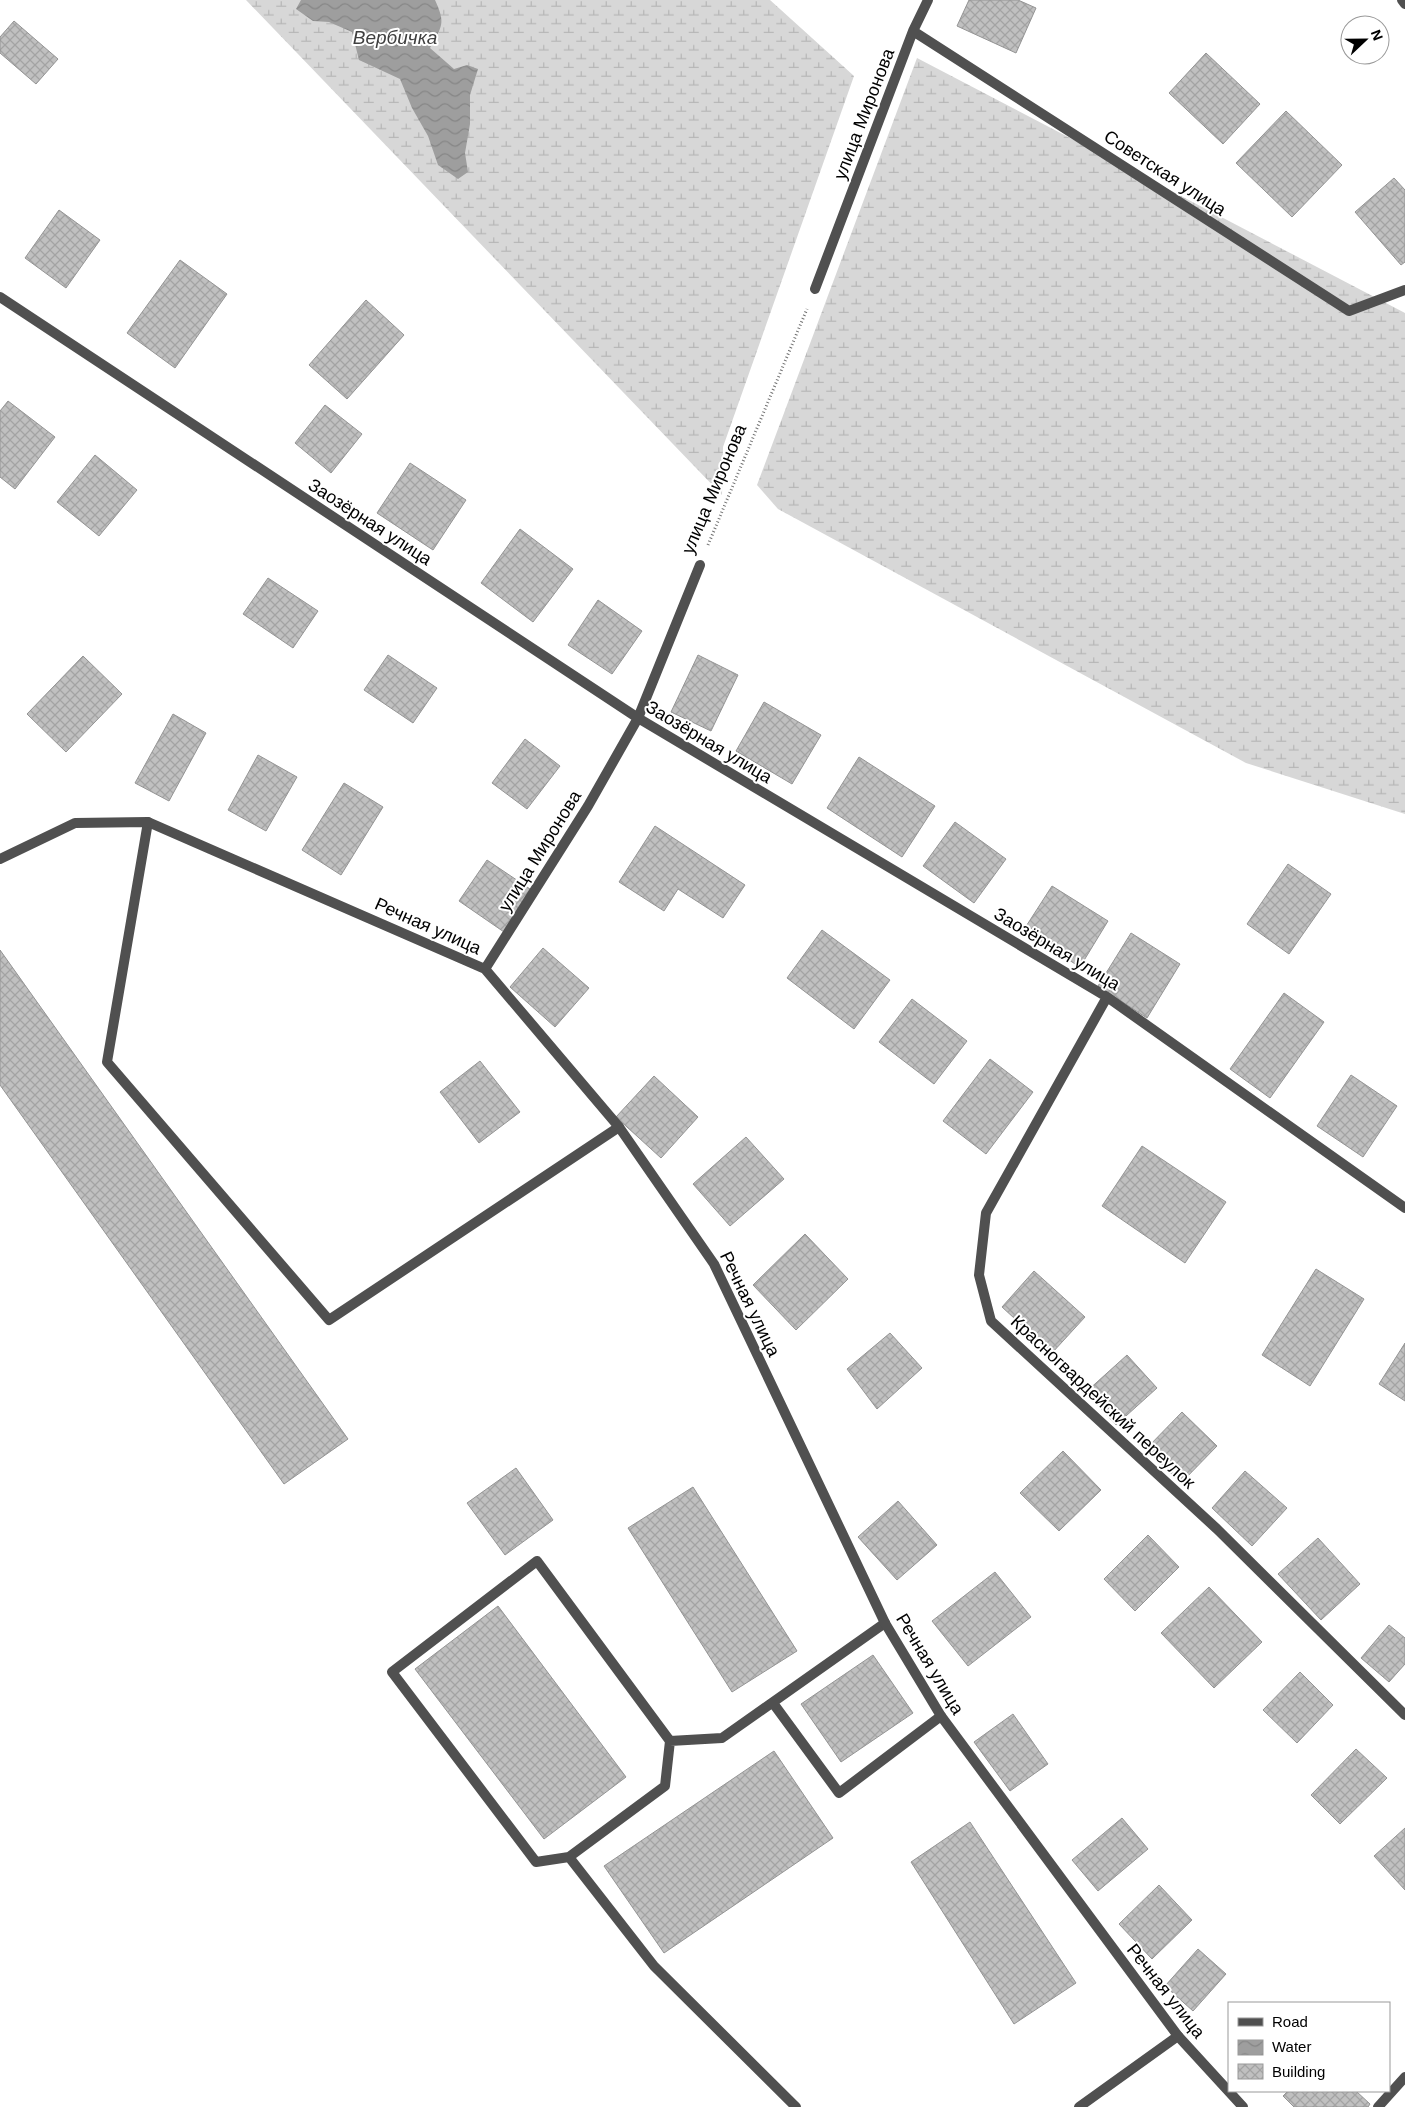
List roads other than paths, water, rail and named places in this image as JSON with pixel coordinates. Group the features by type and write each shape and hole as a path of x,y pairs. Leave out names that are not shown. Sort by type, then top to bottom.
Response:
{"street":[{"name":"улица Миронова","path":"815,290 913,31 928,0"},
{"path":"1402,0 1405,4"},
{"name":"Советская улица","path":"913,31 1350,311 1405,290"},
{"name":"Заозёрная улица","path":"0,297 638,718 1107,997 1405,1208"},
{"name":"улица Миронова","path":"485,968 588,806 638,718 700,565"},
{"path":"148,822 107,1062 329,1320 619,1127"},
{"name":"Речная улица","path":"0,859 75,823 148,822 485,968 619,1127 714,1264 885,1623 941,1716 1178,2036 1228,2091"},
{"name":"Красногвардейский переулок","path":"1107,997 986,1213 979,1275 991,1321 1217,1529 1405,1715"},
{"path":"537,1561 670,1741 665,1786 569,1857 536,1862 392,1672 537,1561"},
{"path":"670,1741 722,1738 885,1623"},
{"path":"773,1703 839,1794 941,1716"},
{"path":"569,1857 654,1966 796,2107"},
{"path":"1079,2107 1178,2036"},
{"path":"1378,2107 1405,2076"},
{"name":"Речная улица","path":"1229,2092 1243,2107"}],"water":[{"name":"Вербичка","path":"301,0 435,0 441,15 441,25 430,48 454,69 467,65 478,69 470,95 470,124 465,153 468,172 458,179 438,165 428,136 412,108 400,79 359,60 352,32 329,22 313,21 296,9"}]}
